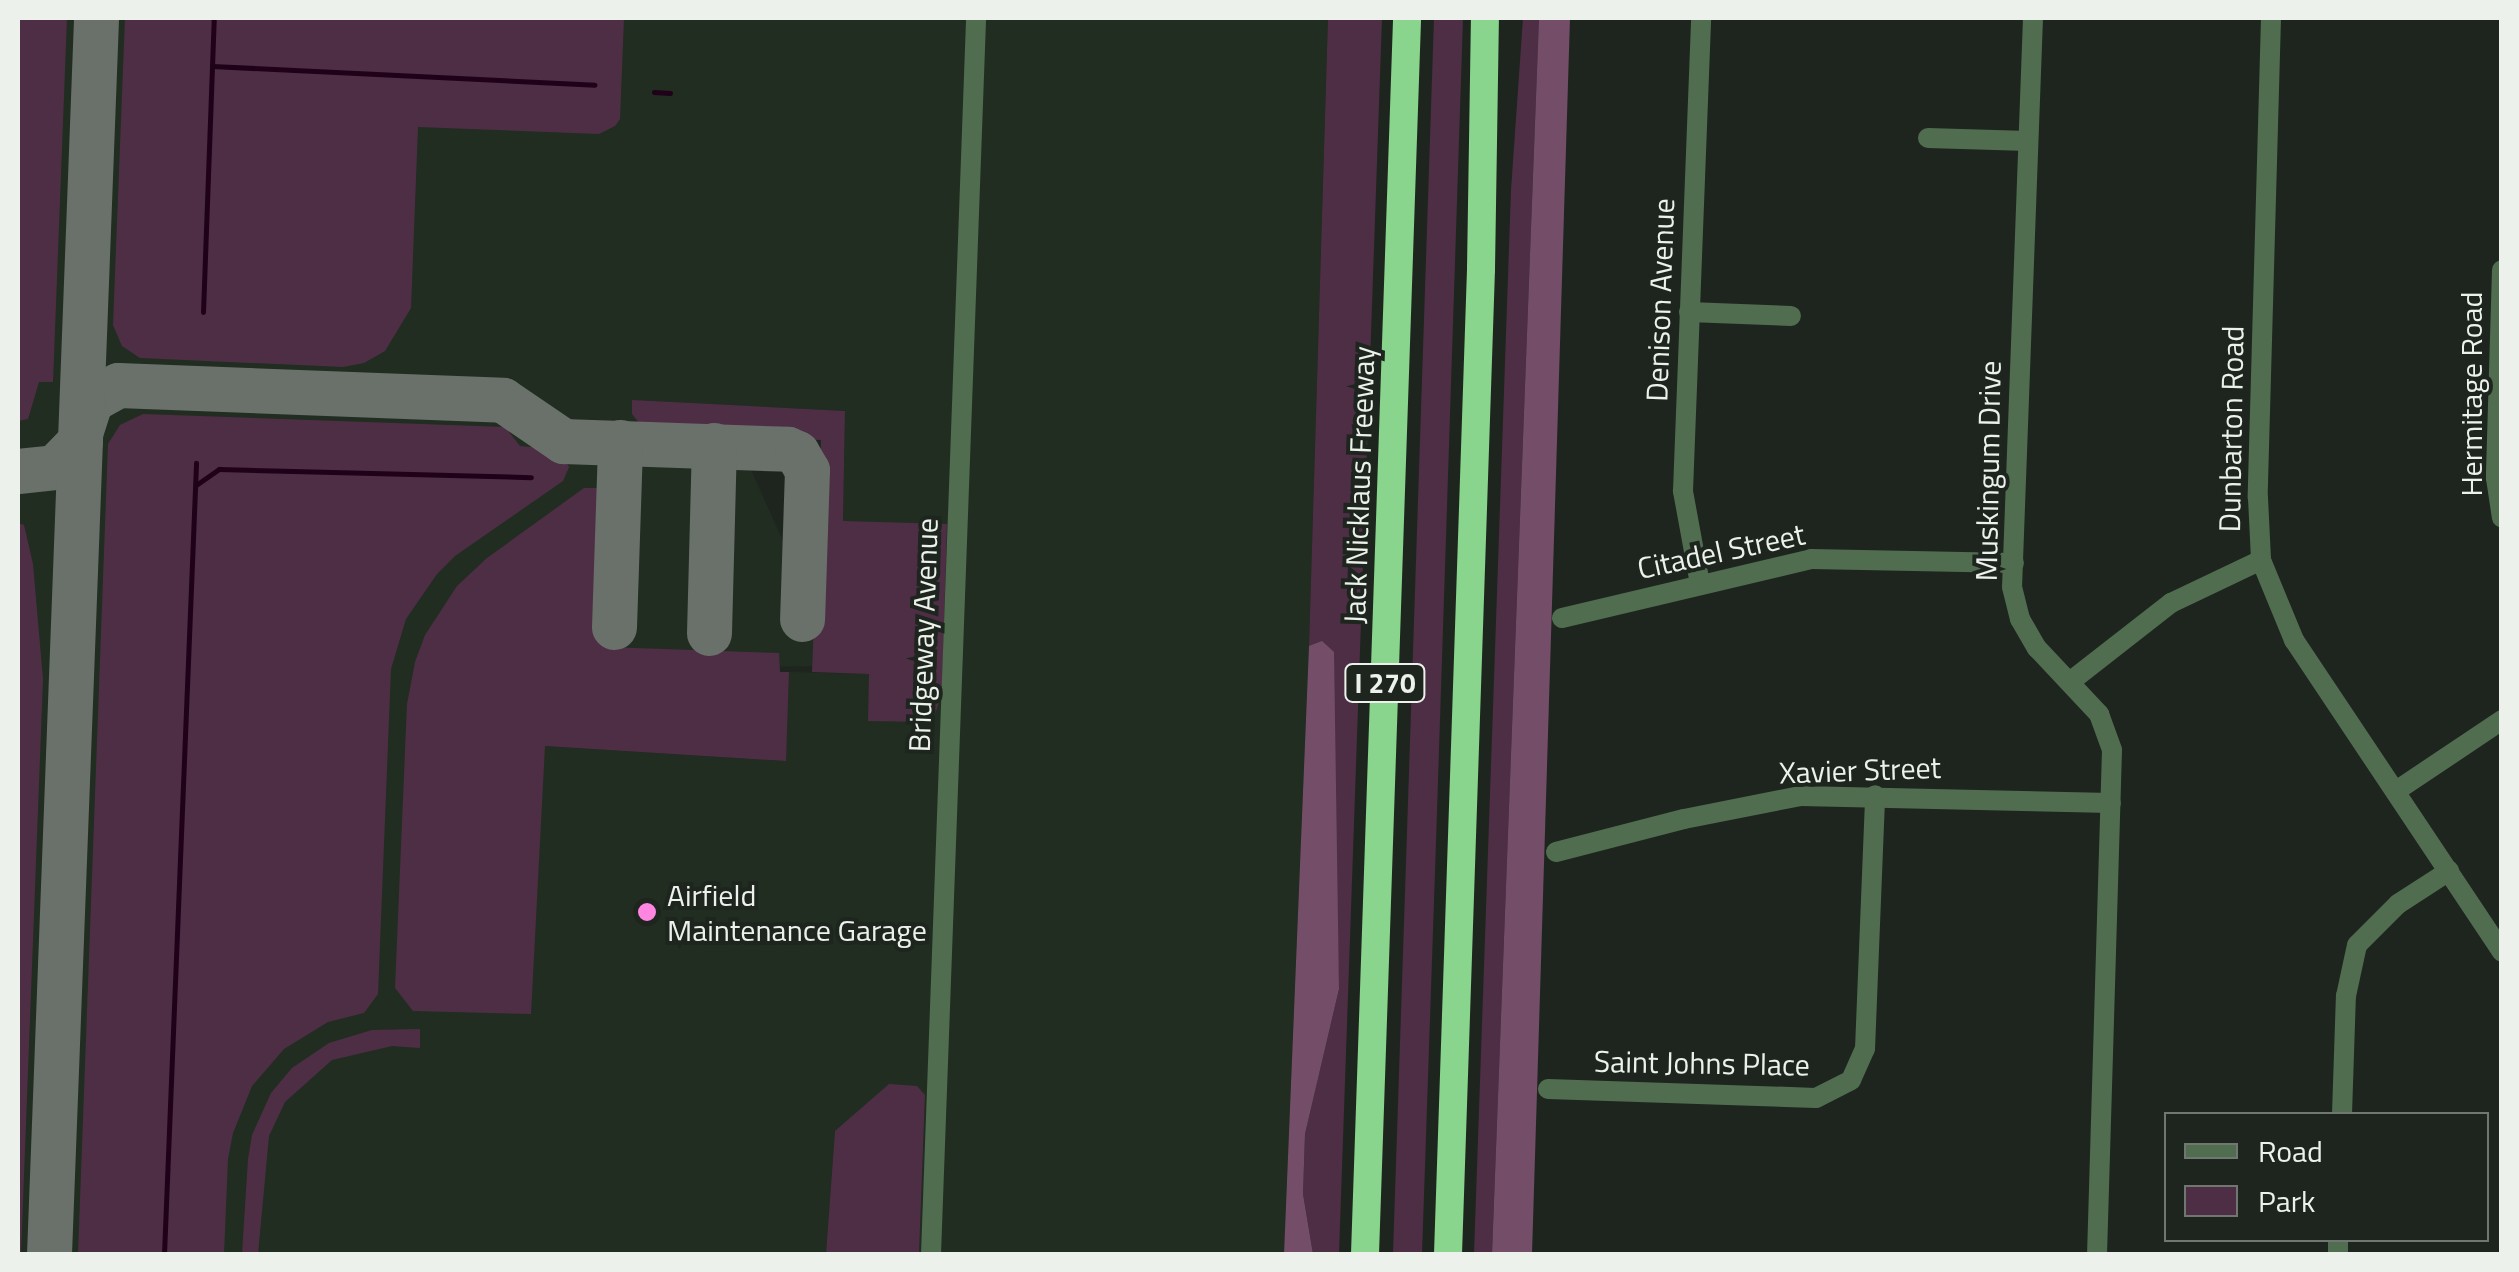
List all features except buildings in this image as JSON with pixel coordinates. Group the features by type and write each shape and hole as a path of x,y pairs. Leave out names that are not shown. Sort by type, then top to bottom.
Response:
{"highway":[{"name":"Jack Nicklaus Freeway","path":"1365,1254 1407,18"},
{"name":"I 270","path":"1448,1254 1486,18"},
{"path":"1484,132 1500,18"}],"street":[{"name":"Bridgeway Avenue","path":"931,1254 976,18"},
{"name":"Denison Avenue","path":"1700,584 1684,491 1701,18"},
{"name":"Muskingum Drive","path":"2033,18 2012,587 2020,620 2037,648 2099,714 2112,750 2096,1254"},
{"name":"Dunbarton Road","path":"2271,18 2258,498 2261,560 2294,640 2502,952"},
{"path":"1928,138 2028,141"},
{"name":"Hermitage Road","path":"2502,270 2496,478 2502,518"},
{"path":"1689,312 1792,316"},
{"name":"Citadel Street","path":"1562,618 1811,559 2014,563"},
{"path":"2071,681 2171,602 2261,560"},
{"path":"2396,791 2502,720"},
{"name":"Saint Johns Place","path":"1548,1089 1816,1098 1850,1080 1865,1050 1875,795"},
{"name":"Xavier Street","path":"1556,852 1684,819 1800,796 2111,803"},
{"path":"2342,1112 2346,996 2357,945 2398,904 2449,871"}],"shaded area":[{"path":"18,18 1328,18 1309,646 1284,1254 919,1254 925,1095 835,1131 826,1254 18,1254","holes":["722,405 845,411 843,521 928,722 870,674 789,672 785,761 544,746 430,670 839,666"]},
{"path":"1539,18 1570,18 1532,1254 1492,1254"},
{"path":"1322,641 1334,652 1339,989 1305,1134 1303,1194 1313,1254 1284,1254 1309,646"}],"green space":[{"path":"18,18 67,18 53,382 39,382 28,419 18,421"},
{"path":"125,18 624,18 620,119 599,134 418,127 411,308 385,351 364,363 343,367 140,358 122,346 113,325"},
{"path":"1328,18 1382,18 1339,1254 1313,1254 1303,1194 1305,1134 1339,989 1334,846 1309,646"},
{"path":"1434,18 1463,18 1436,842 1422,1254 1393,1254"},
{"path":"1523,18 1539,18 1492,1254 1474,1254 1511,190"},
{"path":"632,400 845,411 843,521 947,524 942,694 934,717 928,722 868,721 869,674 812,672 821,440 648,434 632,414"},
{"path":"143,414 505,427 520,446 561,450 569,467 563,481 455,556 437,574 406,619 391,669 378,994 364,1013 328,1022 284,1049 252,1086 233,1133 228,1159 224,1254 78,1254 108,444 120,425"},
{"path":"584,488 599,488 610,504 606,647 779,653 780,672 789,672 786,761 545,746 531,1014 413,1011 395,988 407,704 415,662 425,635 457,586 487,558"},
{"path":"18,523 24,525 33,564 43,679 21,1254 18,1254"},
{"path":"420,1029 420,1048 392,1046 332,1060 285,1102 269,1136 258,1254 242,1254 252,1135 271,1093 292,1068 329,1043 372,1030"},
{"path":"889,1084 917,1086 925,1095 919,1254 826,1254 835,1131"}],"waterway":[{"path":"203,312 214,18"},
{"path":"212,66 595,85"},
{"path":"654,92 670,93"},
{"path":"164,1254 196,463"},
{"path":"196,485 219,469 531,477"}],"taxiway":[{"path":"49,1254 96,18"},
{"path":"81,430 91,400 118,385 503,400 563,441 788,449 797,453 807,470 802,619"},
{"path":"18,471 55,467 80,441"},
{"path":"614,627 620,442"},
{"path":"709,633 714,445"}],"place":[{"name":"Airfield Maintenance Garage","path":"647,912"}]}
